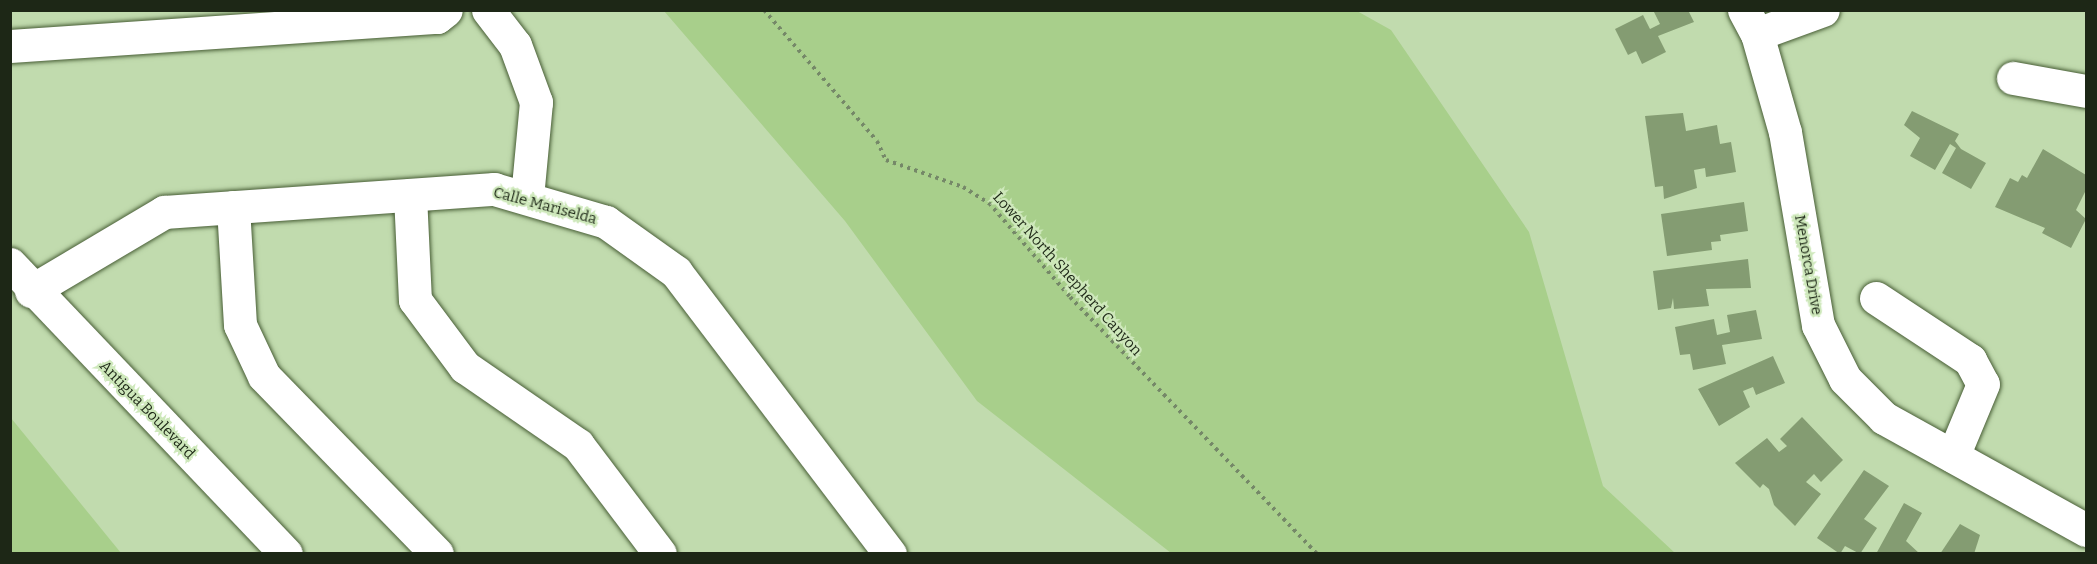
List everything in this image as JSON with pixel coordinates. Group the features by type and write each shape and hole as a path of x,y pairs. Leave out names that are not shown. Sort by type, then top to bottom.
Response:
{"street":[{"path":"10,46 437,17 446,10"},
{"path":"488,10 515,45 536,102 527,198"},
{"path":"1751,22 1823,10"},
{"name":"Menorca Drive","path":"1751,22 1785,132 1818,325 1845,379 1884,418 2086,530"},
{"path":"2013,78 2086,91"},
{"name":"Calle Mariselda","path":"31,291 164,212 494,189 606,222 676,272 890,554"},
{"path":"410,195 415,300 465,367 578,446 660,554"},
{"path":"233,207 240,325 264,376 436,553"},
{"name":"Antigua Boulevard","path":"10,264 31,291 286,554"},
{"path":"1876,298 1970,360 1983,384 1953,456"}],"path":[{"name":"Lower North Shepherd Canyon","path":"764,10 877,141 886,160 963,187 990,203 1078,305 1317,554"}],"green space":[{"path":"664,11 1357,11 1391,30 1529,232 1603,486 1675,553 1171,553 977,401 845,221"},
{"path":"11,418 121,553 11,553"}],"building":[{"path":"1653,10 1688,10 1694,22 1658,36 1666,52 1642,64 1636,51 1628,55 1615,29 1643,15 1650,29 1660,24"},
{"path":"1912,111 1959,134 1955,141 1961,149 1986,163 1971,189 1942,173 1956,148 1950,144 1935,170 1910,156 1920,138 1904,125"},
{"path":"1683,113 1686,131 1717,125 1720,144 1731,142 1736,172 1706,177 1705,168 1694,170 1697,188 1664,199 1663,186 1655,187 1645,116"},
{"path":"2043,149 2086,175 2086,190 2076,210 2086,219 2071,248 2042,233 2045,228 1995,207 2010,178 2018,182 2022,175 2027,178"},
{"path":"1744,202 1748,231 1720,235 1721,241 1711,242 1712,250 1667,256 1661,214"},
{"path":"1748,259 1751,288 1706,289 1709,306 1674,309 1673,298 1671,308 1658,310 1653,271"},
{"path":"1756,310 1762,339 1722,345 1726,364 1693,370 1690,354 1680,355 1675,327 1714,319 1717,335 1730,332 1727,315"},
{"path":"1773,356 1785,383 1756,395 1753,387 1743,391 1750,407 1719,426 1698,389"},
{"path":"1802,417 1843,460 1821,482 1814,474 1806,482 1821,494 1795,526 1774,505 1769,489 1763,484 1760,488 1735,463 1767,438 1779,452 1787,446 1780,439"},
{"path":"1864,470 1889,486 1864,519 1877,528 1860,554 1845,546 1840,554 1817,538"},
{"path":"1904,503 1922,513 1906,541 1920,554 1876,554"},
{"path":"1960,524 1980,535 1974,554 1940,554"}]}
